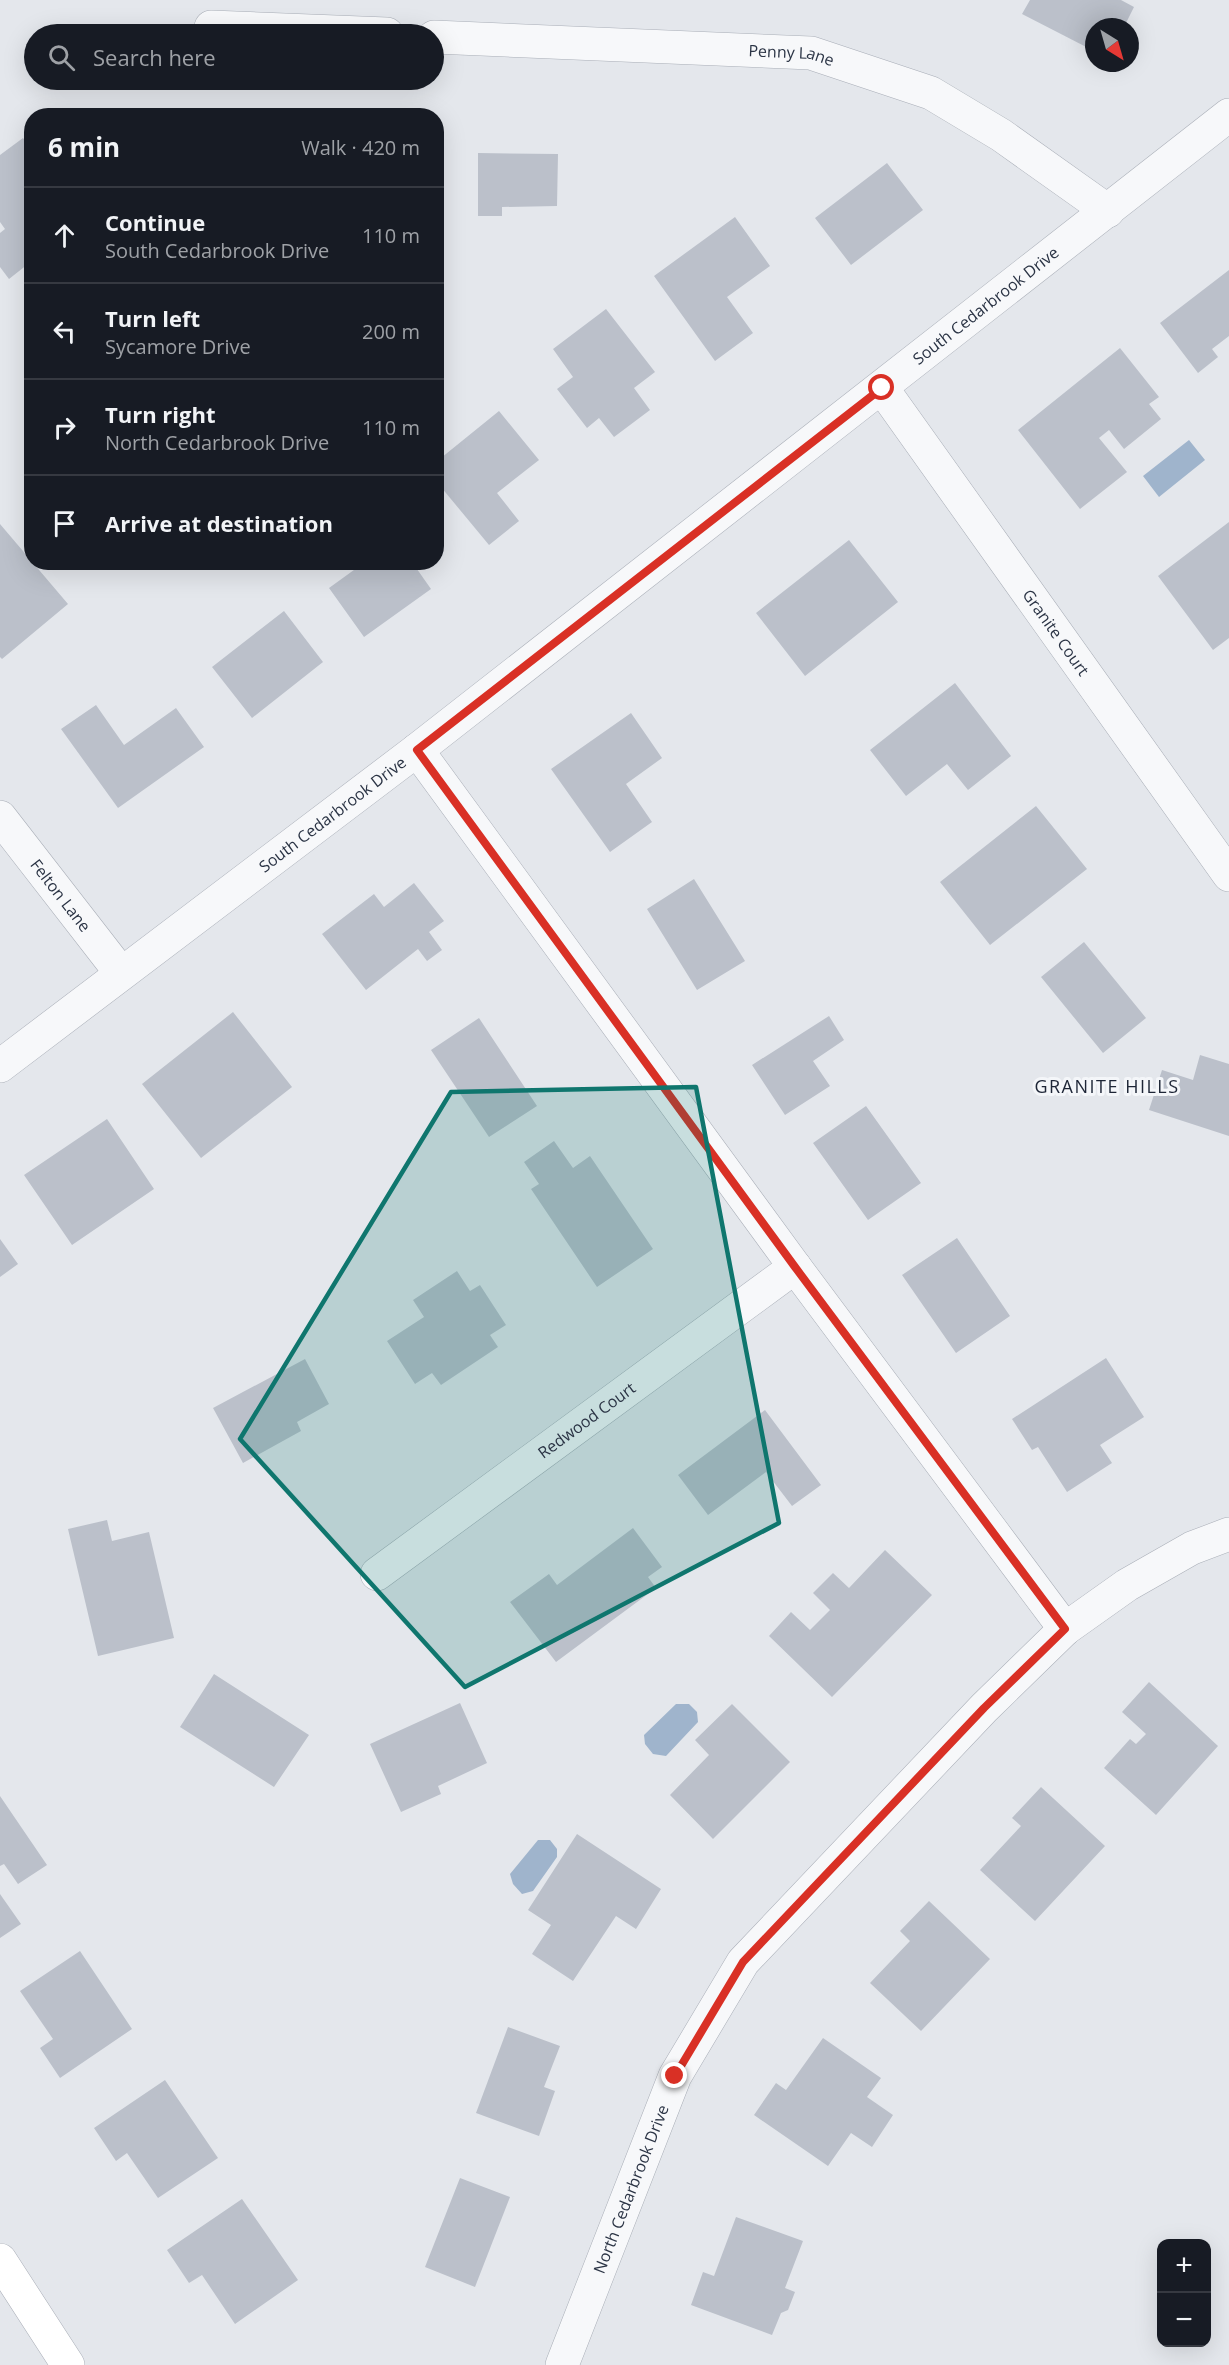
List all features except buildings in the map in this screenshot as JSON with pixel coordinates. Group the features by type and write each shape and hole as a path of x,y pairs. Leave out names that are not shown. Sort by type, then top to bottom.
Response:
{"main road":[{"path":"0,2260 68,2365"}],"street":[{"name":"Penny Lane","path":"444,37 811,53 931,93 1001,135 1108,211"},
{"name":"South Cedarbrook Drive","path":"0,1066 417,750 1229,115"},
{"name":"Granite Court","path":"882,388 1229,875"},
{"path":"417,750 795,1267 1065,1629"},
{"name":"Felton Lane","path":"0,817 121,973"},
{"name":"Redwood Court","path":"377,1574 795,1267"},
{"name":"North Cedarbrook Drive","path":"562,2365 675,2076 743,1962 984,1708 1065,1629 1146,1574 1192,1548 1229,1534"}],"highlighted area":[{"path":"696,1087 779,1523 465,1687 240,1439 451,1092"}],"water":[{"path":"1189,440 1205,460 1159,497 1143,476"},
{"path":"676,1704 689,1704 697,1712 698,1722 666,1756 653,1754 645,1744 644,1735"},
{"path":"538,1840 550,1840 557,1849 557,1857 533,1891 522,1894 513,1884 510,1874"}],"district":[{"name":"GRANITE HILLS","path":"1107,1086"}],"route":[{"path":"675,2076 743,1962 984,1708 1065,1629 795,1267 417,750 882,388"}]}
